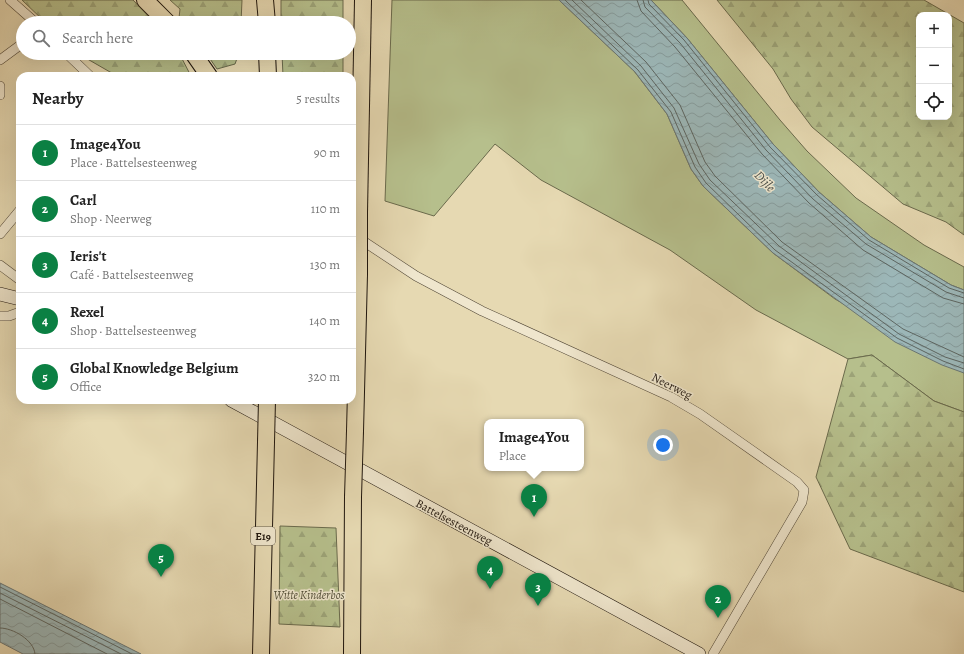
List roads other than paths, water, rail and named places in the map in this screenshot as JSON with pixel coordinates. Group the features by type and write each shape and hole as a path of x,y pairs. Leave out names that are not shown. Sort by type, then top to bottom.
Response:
{"highway":[{"path":"145,0 161,16"},
{"path":"265,0 266,16"},
{"path":"352,654 353,498 356,431 363,0"},
{"path":"198,60 206,72"},
{"path":"267,60 268,72"},
{"name":"E19","path":"261,654 267,404"}],"main road":[{"path":"0,294 16,298"},
{"name":"Battelsesteenweg","path":"238,404 699,654"}],"street":[{"path":"10,0 28,16"},
{"path":"0,60 16,49"},
{"path":"73,60 86,72"},
{"path":"0,86 0,95"},
{"path":"0,234 16,215"},
{"name":"Neerweg","path":"356,238 416,276 482,311 671,397 700,414 797,482 804,490 802,502 713,654"},
{"path":"0,265 16,277"},
{"path":"0,316 9,316 16,313"}],"water":[{"name":"Dijle","path":"559,0 651,0 687,38 773,144 819,192 871,237 951,285 964,290 964,373 942,365 895,342 773,253 703,186 691,169 667,114 635,72"},
{"path":"0,583 141,654 23,654 0,642"}],"place":[{"name":"Image4You","path":"534,517"},
{"name":"Global Knowledge Belgium","path":"161,577"},
{"name":"Rexel","path":"490,589"},
{"name":"Ieris't","path":"538,606"},
{"name":"Carl","path":"718,618"}],"park label":[{"name":"Witte Kinderbos","path":"309,595"}]}
